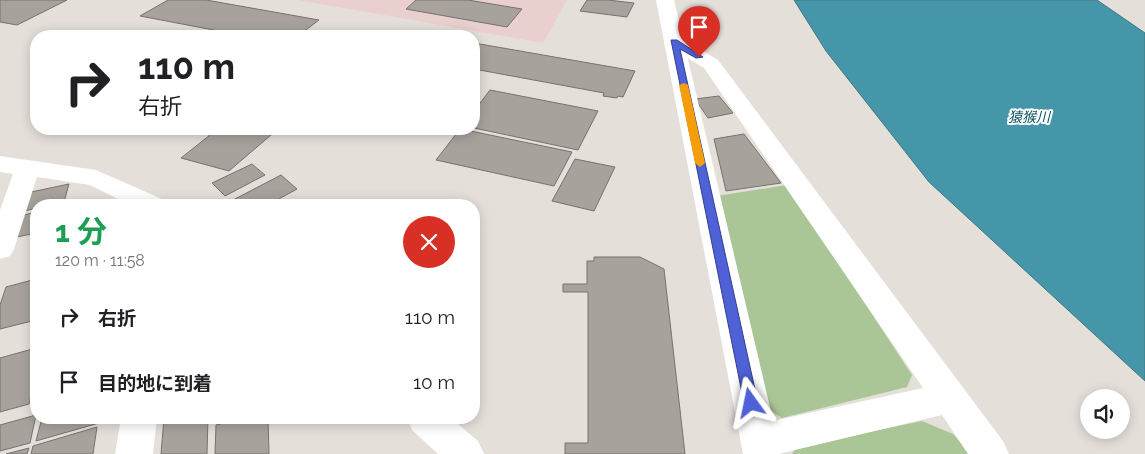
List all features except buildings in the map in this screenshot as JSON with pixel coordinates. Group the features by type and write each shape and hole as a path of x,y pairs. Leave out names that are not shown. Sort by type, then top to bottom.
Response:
{"street":[{"path":"665,0 760,448 948,398"},
{"path":"674,42 711,64 948,398 990,454"},
{"path":"0,164 96,178 140,199"},
{"path":"0,249 28,168"},
{"path":"134,454 138,424"},
{"path":"432,424 465,454"}],"shaded area":[{"path":"298,0 567,0 543,43 480,32 480,30 469,30"}],"green space":[{"path":"787,185 912,375 907,387 782,418 769,409 717,196"},
{"path":"922,421 953,434 971,454 792,454 796,447"}],"water":[{"name":"猿猴川","path":"794,0 1097,0 1145,33 1145,381 929,182 826,51"}],"slow traffic":[{"path":"684,85 700,163"}],"route":[{"path":"699,57 674,42 751,403"}]}
